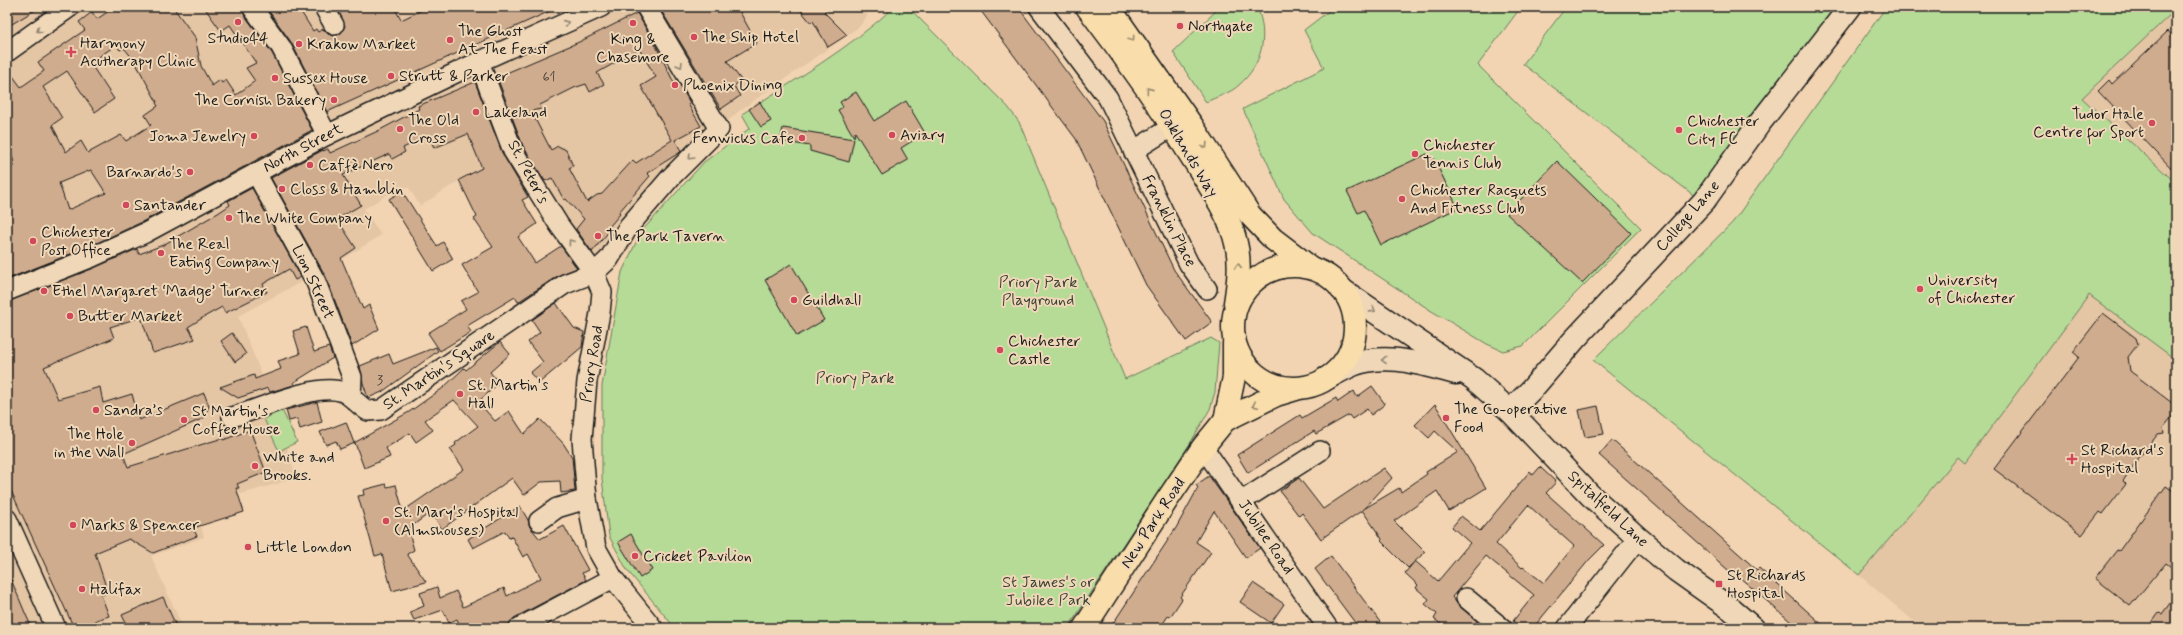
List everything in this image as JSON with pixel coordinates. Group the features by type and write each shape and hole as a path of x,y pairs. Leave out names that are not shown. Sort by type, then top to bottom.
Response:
{"main road":[{"name":"Oaklands Way","path":"1088,7 1136,72 1173,126 1215,195 1234,235 1237,245 1238,284 1234,328"},
{"name":"Oaklands Way","path":"1109,7 1193,126 1250,215 1273,239 1312,269"},
{"name":"College Lane","path":"1510,411 1532,389 1574,340 1704,201 1759,124 1850,7"},
{"path":"1290,266 1312,269 1328,276 1341,289 1350,304 1353,315 1352,343 1342,364 1325,379 1305,387 1281,386 1257,376 1244,362 1234,328 1238,302 1246,288 1263,274 1290,266"},
{"name":"Spitalfield Lane","path":"1341,289 1474,379 1510,411 1590,495 1638,538 1682,574 1731,609 1753,628"},
{"name":"New Park Road","path":"1084,628 1203,447 1225,420 1232,396 1236,367 1234,328"},
{"name":"Spitalfield Lane","path":"1325,379 1356,364 1382,359 1416,363 1474,379"},
{"name":"New Park Road","path":"1225,420 1276,395 1305,387"}],"street":[{"path":"7,52 70,7"},
{"path":"252,7 281,47 327,135"},
{"path":"324,7 334,24"},
{"name":"North Street","path":"7,291 90,258 145,232 327,135 479,62 601,7"},
{"path":"594,273 609,259 629,226 671,177 718,129 646,7"},
{"name":"Franklin Place","path":"1039,7 1108,98 1189,264 1207,289"},
{"name":"St. Peter's","path":"479,62 514,151 521,164 559,225 594,273"},
{"path":"1133,151 1173,126"},
{"name":"Lion Street","path":"256,173 286,225 316,282 336,331 352,377 351,397"},
{"name":"St. Martin's Square","path":"232,417 272,403 326,389 336,390 351,397 368,411 381,410 565,284 594,273"},
{"name":"Priory Road","path":"594,273 602,292 600,313 587,381 582,440 587,499 596,548 613,578 653,628"},
{"name":"Jubilee Road","path":"1203,447 1242,500 1328,628"},
{"path":"1242,500 1320,451"},
{"path":"539,521 558,508 587,499"},
{"path":"14,530 56,628"},
{"path":"1567,628 1638,538"},
{"path":"519,628 613,578"},
{"path":"1466,598 1502,628"}],"shaded area":[{"path":"7,7 244,7 274,55 312,130 230,178 87,252 7,283"},
{"path":"253,7 869,7 867,16 860,26 739,111 719,129 594,273 513,151 463,178 420,206 409,188 401,186 364,209 381,235 338,262 238,316 273,403 296,476 279,483 196,507 204,537 151,556 183,628 7,628 7,291 327,135"},
{"name":"University of Chichester","path":"1886,7 2176,7 2176,628 1922,628 1859,575 1669,284 1733,222"}],"green space":[{"name":"Priory Park","path":"894,7 908,7 1008,107 1019,122 1125,379 1211,338 1219,343 1215,392 1210,409 1191,442 1068,628 675,628 627,570 609,536 602,478 602,386 622,272 641,232 704,162 750,128 742,114 840,50"},
{"path":"1220,7 1257,7 1261,18 1263,39 1258,59 1247,77 1232,90 1206,102 1173,52"},
{"name":"Chichester Tennis Club","path":"1334,7 1521,7 1478,65 1641,228 1523,346 1503,351 1487,344 1430,310 1313,233 1284,199 1243,109 1324,68 1304,30"},
{"name":"Chichester City FC","path":"1566,7 1842,7 1696,197 1523,64"},
{"name":"University of Chichester","path":"1886,7 2172,7 2175,10 2082,98 2176,183 2176,360 2089,295 1965,463 1958,457 1859,575 1593,360 1733,222"},
{"path":"282,410 297,442 279,451 264,419"}],"building":[{"path":"7,7 40,7 7,27"},
{"path":"115,7 173,7 195,37 201,66 212,86 220,80 222,83 226,80 236,95 255,81 246,68 256,63 230,25 221,31 204,7 241,7 243,13 272,53 312,130 140,223 86,248 7,279 7,169 15,165 7,143 7,68 21,87 44,71 38,62 85,30 79,22 92,12 97,19","holes":["116,45 120,50 124,48 134,60 157,102 156,103 158,106 145,115 151,125 126,141 121,135 88,153 81,141 66,152 52,125 62,118 43,87 67,71 95,112 114,99 90,63","91,170 106,193 68,210 59,183"]},
{"path":"266,7 298,7 313,31 316,29 318,32 323,29 328,34 334,36 340,34 345,26 337,7 394,7 401,20 422,10 421,7 559,7 327,112 291,42"},
{"path":"659,7 737,7 757,43 727,61 741,80 734,86 740,96 721,109"},
{"path":"798,7 830,7 824,12 847,35 828,47 813,21 811,23"},
{"path":"978,7 1018,7 1103,121 1174,270 1212,322 1186,341 1146,285 1076,139"},
{"path":"637,13 656,46 674,83 678,81 690,103 688,104 701,126 675,140 681,151 647,173 650,176 619,212 620,214 609,227 611,229 592,252 576,229 584,219 566,199 564,200 552,178 545,181 523,146 497,77 579,42","holes":["639,49 656,77 641,86 672,140 636,163 633,160 602,194 597,195 587,202 569,168 573,166 566,150 558,146 551,150 531,111 541,109 540,105 574,88 586,84 590,92 604,84 597,73"]},
{"name":"Tudor Hale Centre for Sport","path":"2168,31 2176,40 2176,173 2098,91 2109,80 2112,84"},
{"path":"475,82 503,155 528,197 522,200 537,224 518,237 535,263 561,246 577,268 559,275 518,302 515,297 467,326 471,332 440,351 428,333 466,309 461,301 478,292 462,265 493,247 474,219 477,217 459,180 482,168 468,134 434,148 429,135 403,148 405,152 392,159 389,154 343,175 361,205 337,219 356,248 341,258 363,309 369,305 379,329 352,346 326,277 271,178 323,150 328,149 330,153 378,131 419,109 418,106"},
{"name":"Aviary","path":"856,92 874,121 906,101 925,133 901,148 908,160 882,175 855,132 854,137 838,110 843,107 840,102"},
{"path":"760,102 771,121 761,127 749,109"},
{"path":"783,128 854,139 849,162 810,151 810,146 780,141"},
{"name":"Chichester Racquets And Fitness Club","path":"1427,154 1433,157 1458,208 1381,245 1364,210 1358,213 1347,191"},
{"path":"1557,161 1631,233 1582,283 1507,214"},
{"path":"252,188 301,277 295,280 289,269 263,284 267,292 225,313 222,307 204,317 188,327 195,339 153,353 141,317 110,327 114,338 44,367 58,399 100,387 103,403 132,394 139,420 204,393 209,406 204,418 123,454 128,467 223,438 223,440 250,430 266,472 237,484 239,488 236,488 244,512 193,528 197,536 153,553 129,539 95,553 108,593 101,595 109,616 96,620 98,628 74,628 7,482 7,302 94,268 137,249 139,254 163,245 218,213 230,205 228,201"},
{"path":"402,191 437,246 443,242 453,259 433,271 389,199"},
{"name":"Guildhall","path":"791,264 824,320 797,336 765,280"},
{"path":"556,303 574,328 584,332 582,347 539,383 530,373 543,362 528,342 540,332 532,320"},
{"path":"2103,313 2136,338 2138,344 2128,357 2130,371 2176,406 2176,412 2163,428 2164,433 2158,434 2138,459 2123,481 2126,484 2103,514 2100,512 2082,535 1994,469 2079,357 2073,352"},
{"path":"306,327 314,352 329,347 333,358 293,383 294,385 270,392 268,388 238,398 220,387 254,375 255,379 281,369 278,361 300,354 293,331"},
{"path":"232,333 246,354 235,362 221,341"},
{"path":"500,342 510,354 490,372 499,383 478,402 495,421 509,411 524,434 540,419 563,443 572,457 575,491 561,493 560,481 541,482 524,495 512,478 442,529 431,512 408,529 414,550 407,554 426,582 392,591 382,554 375,556 358,496 364,495 363,490 386,484 387,487 396,485 403,511 464,469 450,449 456,445 455,443 478,426 454,400 425,420 433,430 416,442 410,433 386,448 390,457 364,468 355,443 340,449 336,441 326,445 320,432 346,422 354,443 409,412 443,388 464,368 466,370"},
{"path":"436,347 438,351 382,392 368,398 363,383 360,366 389,354 393,364"},
{"path":"1372,386 1385,404 1371,415 1367,409 1352,419 1349,415 1316,434 1314,431 1248,473 1237,455 1300,415 1302,418 1336,398 1338,402 1354,391 1357,397"},
{"path":"317,402 322,422 300,429 297,419 289,421 286,410"},
{"path":"1435,404 1486,488 1449,511 1437,491 1394,521 1425,552 1408,568 1381,541 1382,539 1362,510 1399,488 1401,492 1427,474 1426,472 1458,452 1435,431 1429,438 1415,425"},
{"path":"1598,406 1604,434 1585,437 1579,410"},
{"path":"1612,440 1757,570 1759,568 1826,628 1798,628 1738,576 1737,578 1599,455"},
{"path":"1540,467 1556,482 1546,493 1604,545 1589,560 1533,628 1521,628 1513,621 1534,595 1486,556 1452,597 1459,606 1477,621 1472,628 1446,628 1434,619 1437,614 1425,604 1429,599 1416,588 1418,585 1405,573 1415,561 1438,581 1470,543 1452,527 1461,516 1480,531 1530,471 1533,475","holes":["1528,505 1574,546 1544,583 1523,567 1522,568 1496,544"]},
{"path":"1384,468 1392,478 1364,509 1321,539 1302,513 1299,516 1280,491 1299,478 1323,509"},
{"path":"1209,476 1260,548 1246,558 1214,511 1196,542 1211,552 1180,597 1182,599 1170,617 1168,616 1160,628 1110,628 1176,528 1198,488 1196,485"},
{"name":"St Richard's Hospital","path":"2166,486 2176,493 2176,571 2166,563 2130,606 2095,578 2117,550 2119,551"},
{"path":"520,506 528,520 530,527 540,539 564,526 588,570 582,573 586,580 514,618 508,628 461,628 457,619 449,623 443,610 414,620 410,612 424,606 420,593 437,587 440,598 456,591 463,607 504,588 507,596 541,578 528,554 523,557 512,537 509,538 505,531 473,548 468,539"},
{"name":"Cricket Pavilion","path":"631,534 652,570 640,578 618,542"},
{"path":"1331,556 1380,622 1372,628 1359,628 1315,569"},
{"path":"7,570 26,615 32,628 7,628"},
{"path":"1253,583 1284,604 1271,623 1240,602"},
{"path":"2176,595 2176,628 2148,628 2159,613 2162,614"},
{"path":"163,597 177,628 128,628 122,615"}],"place":[{"name":"Studio44","path":"238,22"},
{"name":"King & Chasemore","path":"633,23"},
{"name":"Northgate","path":"1180,26"},
{"name":"The Ship Hotel","path":"694,37"},
{"name":"The Ghost At The Feast","path":"450,40"},
{"name":"Krakow Market","path":"299,44"},
{"name":"Harmony Acutherapy Clinic","path":"71,52"},
{"name":"Strutt & Parker","path":"391,76"},
{"name":"Sussex House","path":"275,78"},
{"name":"Phoenix Dining","path":"675,85"},
{"name":"The Cornish Bakery","path":"334,100"},
{"name":"Lakeland","path":"476,112"},
{"name":"Tudor Hale Centre for Sport","path":"2152,123"},
{"name":"The Old Cross","path":"400,129"},
{"name":"Chichester City FC","path":"1679,130"},
{"name":"Aviary","path":"892,135"},
{"name":"Joma Jewelry","path":"254,136"},
{"name":"Fenwicks Cafe","path":"802,138"},
{"name":"Chichester Tennis Club","path":"1415,154"},
{"name":"Caffè Nero","path":"310,165"},
{"name":"Barnardo's","path":"190,172"},
{"name":"Closs & Hamblin","path":"282,189"},
{"name":"Chichester Racquets And Fitness Club","path":"1402,199"},
{"name":"Santander","path":"126,205"},
{"name":"The White Company","path":"229,218"},
{"name":"The Park Tavern","path":"598,236"},
{"name":"Chichester Post Office","path":"33,241"},
{"name":"The Real Eating Company","path":"161,253"},
{"name":"University of Chichester","path":"1920,289"},
{"name":"Ethel Margaret ‘Madge’ Turner","path":"44,291"},
{"name":"Guildhall","path":"794,300"},
{"name":"Butter Market","path":"70,316"},
{"name":"Chichester Castle","path":"1000,350"},
{"name":"St. Martin's Hall","path":"460,394"},
{"name":"Sandra’s","path":"96,410"},
{"name":"The Co-operative Food","path":"1446,418"},
{"name":"St Martin's Coffee House","path":"184,420"},
{"name":"The Hole in the Wall","path":"132,443"},
{"name":"St Richard's Hospital","path":"2072,459"},
{"name":"White and Brooks.","path":"255,466"},
{"name":"St. Mary's Hospital (Almshouses)","path":"386,521"},
{"name":"Marks & Spencer","path":"73,525"},
{"name":"Little London","path":"248,547"},
{"name":"Cricket Pavilion","path":"635,556"},
{"name":"St Richards Hospital","path":"1719,584"},
{"name":"Halifax","path":"82,589"}],"park label":[{"name":"Priory Park Playground","path":"1038,291"},
{"name":"St James's or Jubilee Park","path":"1048,591"}]}
